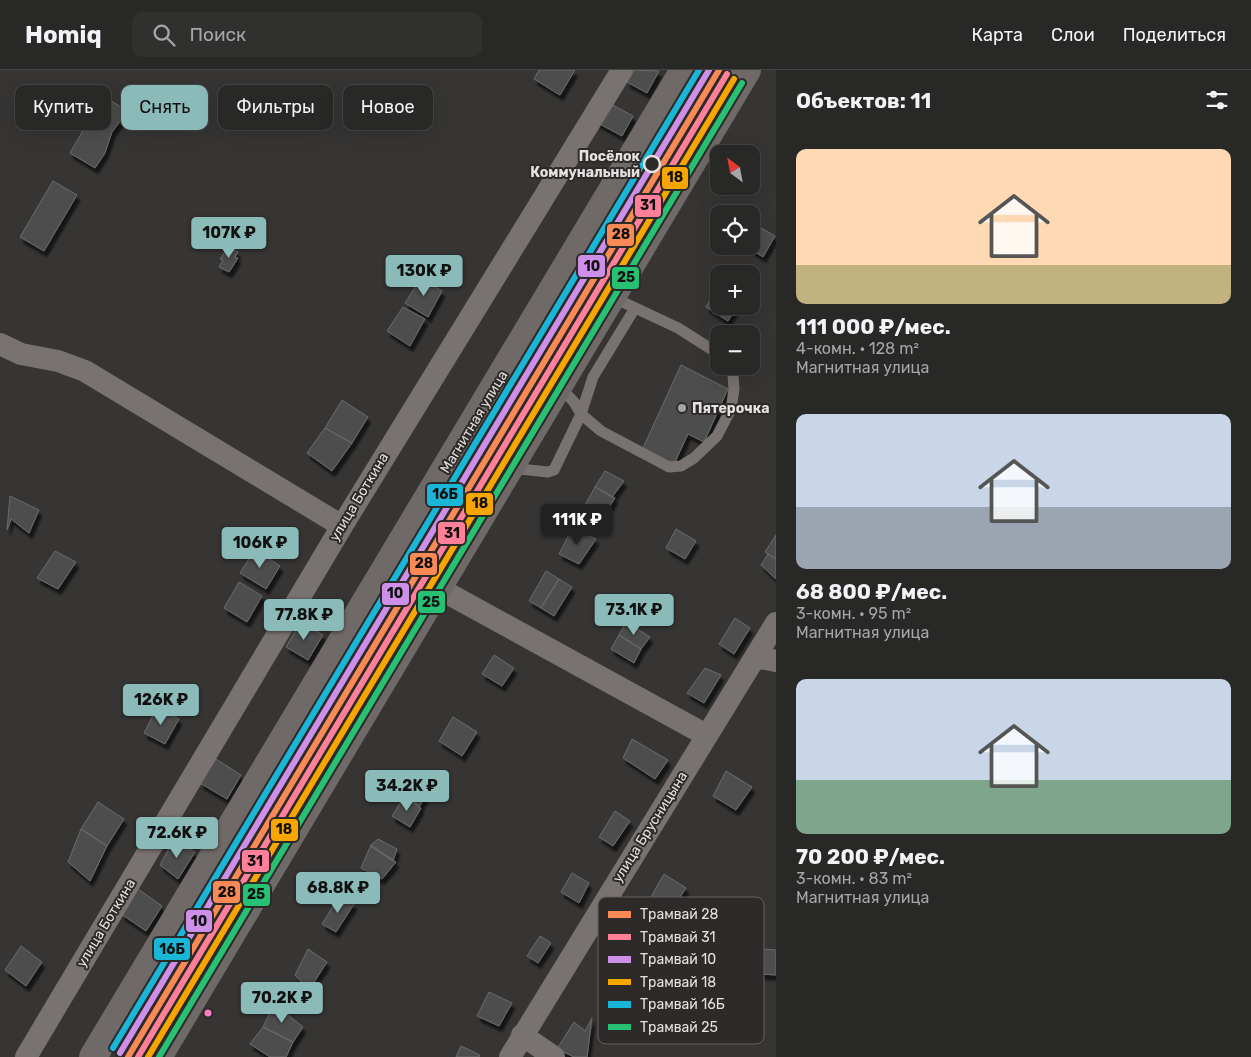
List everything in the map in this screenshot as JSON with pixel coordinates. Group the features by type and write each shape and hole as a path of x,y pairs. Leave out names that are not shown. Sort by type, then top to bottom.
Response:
{"main road":[{"name":"Магнитная улица","path":"93,1057 684,70"},
{"path":"158,1057 559,386 623,303 747,70"}],"street":[{"name":"улица Боткина","path":"26,1057 342,526 622,70"},
{"path":"0,344 21,354 58,361 86,371 342,526"},
{"path":"438,588 706,735"},
{"name":"улица Брусницына","path":"607,897 706,735 765,659 776,623"},
{"name":"улица Брусницына","path":"510,1057 598,911"},
{"path":"522,1035 554,1057"}],"lane":[{"path":"510,468 548,472 554,470 581,414 623,303 678,328 710,348"},
{"path":"559,386 574,402 581,414 600,431 669,467 681,466 694,458 718,436 731,409 734,389 733,375"}],"building":[{"path":"539,70 575,70 560,95 534,79"},
{"path":"634,70 659,71 647,93 627,82"},
{"path":"111,101 121,107 121,120 112,132 105,153 95,168 70,153 83,130 111,130"},
{"path":"607,102 633,116 622,136 596,122"},
{"path":"53,181 77,195 44,251 20,237"},
{"path":"760,227 775,236 763,257 760,255"},
{"path":"228,247 238,252 235,257 238,258 229,272 219,267 223,260 220,259"},
{"path":"421,278 442,291 428,317 405,303"},
{"path":"710,300 710,310 706,307"},
{"path":"403,307 425,319 410,346 387,331"},
{"path":"719,315 732,315 728,321"},
{"path":"681,365 728,389 704,442 688,434 674,464 642,450"},
{"path":"342,400 368,417 352,443 325,428"},
{"path":"325,428 352,443 332,471 307,453"},
{"path":"605,471 624,481 612,497 595,487"},
{"path":"595,487 615,498 603,516 585,505"},
{"path":"10,496 39,510 29,533 11,519 7,530"},
{"path":"573,527 596,539 579,564 559,554"},
{"path":"676,529 696,541 685,559 666,548"},
{"path":"776,535 776,559 765,552"},
{"path":"255,549 280,566 266,589 240,573"},
{"path":"55,551 76,562 58,589 37,578"},
{"path":"768,554 776,559 776,579 761,565"},
{"path":"546,571 559,579 541,608 529,601"},
{"path":"559,579 572,587 554,616 541,608"},
{"path":"239,582 262,596 247,622 224,608"},
{"path":"735,618 750,628 734,654 719,644"},
{"path":"301,621 323,635 308,660 286,647"},
{"path":"626,622 650,637 641,649 619,635"},
{"path":"619,635 641,649 634,663 611,649"},
{"path":"494,655 514,668 502,686 482,674"},
{"path":"705,668 721,675 704,703 687,693"},
{"path":"157,708 179,719 165,744 144,733"},
{"path":"453,717 477,732 462,756 439,741"},
{"path":"632,739 668,760 655,779 623,758"},
{"path":"216,759 241,775 227,799 200,783"},
{"path":"726,771 752,787 736,810 713,796"},
{"path":"416,776 434,780 420,806 405,798"},
{"path":"404,797 421,808 410,827 392,816"},
{"path":"98,802 124,819 107,846 81,829"},
{"path":"615,811 630,821 613,846 599,837"},
{"path":"81,829 107,846 90,881 68,862"},
{"path":"378,839 397,849 393,861 370,846"},
{"path":"173,841 195,852 178,879 160,865"},
{"path":"371,845 396,862 382,879 361,868"},
{"path":"572,873 589,883 579,903 561,892"},
{"path":"664,874 686,888 680,897 651,897"},
{"path":"138,889 162,906 146,931 121,914"},
{"path":"339,897 354,904 336,932 322,924"},
{"path":"540,936 551,943 538,963 527,956"},
{"path":"21,946 42,962 26,986 5,970"},
{"path":"308,949 327,962 309,990 295,975"},
{"path":"764,949 776,950 776,975 764,974"},
{"path":"489,992 512,1003 499,1026 477,1016"},
{"path":"274,1004 303,1027 293,1042 263,1027"},
{"path":"592,1018 587,1057 574,1057 557,1049 574,1022 585,1031"},
{"path":"263,1027 293,1042 286,1057 270,1057 250,1044"},
{"path":"461,1046 480,1055 479,1057 456,1057"}],"tram line":[{"name":"16Б","path":"113,1048 699,70"},
{"name":"10","path":"120,1053 709,70"},
{"name":"28","path":"128,1057 719,70"},
{"name":"31","path":"138,1057 727,74"},
{"name":"18","path":"148,1057 734,79"},
{"name":"25","path":"159,1057 742,83"}],"place":[{"name":"Посёлок Коммунальный","path":"652,164"},
{"name":"Пятерочка","path":"682,408"}]}
